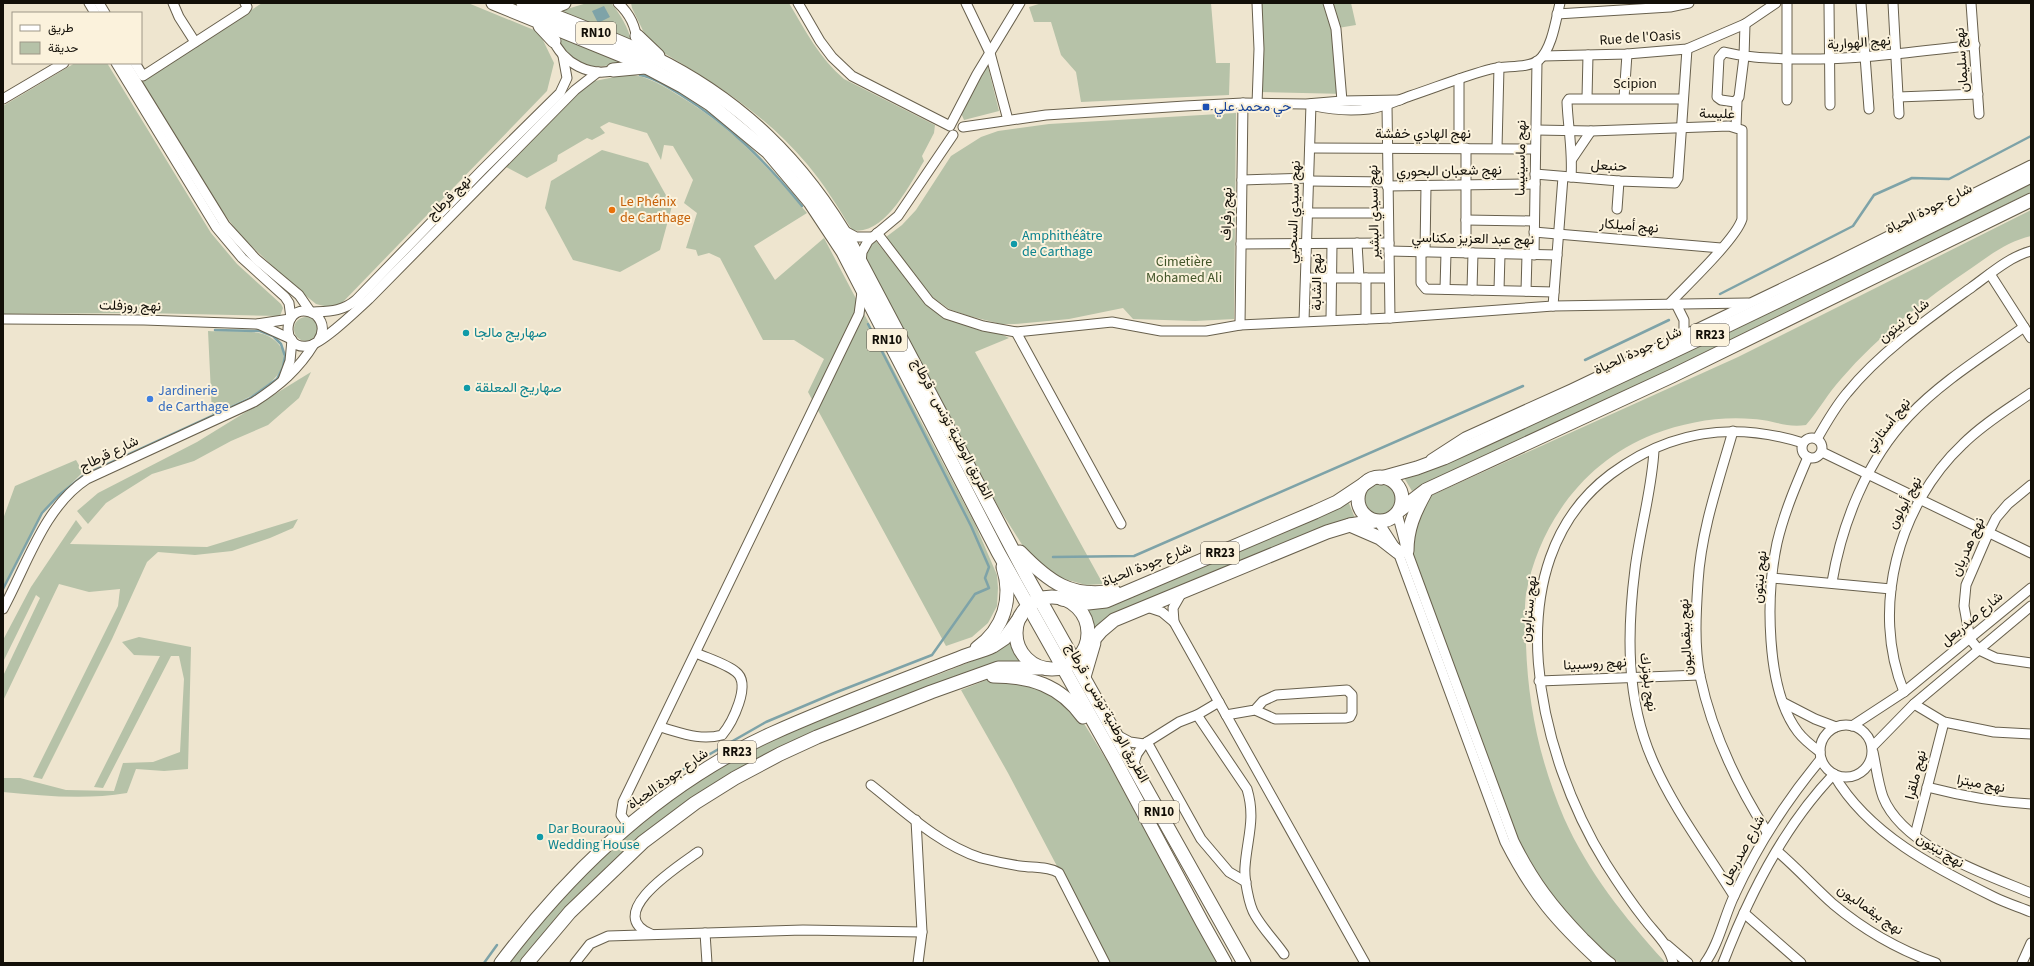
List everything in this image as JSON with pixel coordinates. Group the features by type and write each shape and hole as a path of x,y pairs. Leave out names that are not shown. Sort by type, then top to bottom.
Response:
{"highway":[{"name":"الطريق الوطنية تونس - قرطاج","path":"493,3 528,9 552,22 635,55 666,64 718,96 776,142 820,195 843,230 1008,540 1030,607"},
{"path":"528,9 545,8 565,3"},
{"path":"528,9 554,41"},
{"path":"637,36 666,64"},
{"name":"الطريق الوطنية تونس - قرطاج","path":"635,55 647,67 710,104 768,152 810,202 843,252 862,292 998,552 1030,607 1069,665 1114,758 1225,963"},
{"path":"613,70 647,67"},
{"name":"شارع جودة الحياة","path":"501,963 528,926 552,899 629,826 683,785 769,735 969,654 981,651 1005,638 1030,607 1051,598 1088,603 1106,601 1315,512 1337,502 1376,479 1417,468 1444,458 1653,362 1813,286 2031,176"},
{"name":"RR23","path":"1083,652 1095,637 1114,620 1181,594 1321,534 1350,525 1385,521 1426,490 1672,376 1900,266 2031,200"},
{"path":"1377,521 1364,514 1359,502 1361,489 1376,479 1393,482 1401,491 1402,504 1398,511"},
{"path":"1350,525 1380,538 1402,552 1411,520 1426,490"},
{"path":"1008,540 1044,576 1071,590 1100,593 1147,584"},
{"path":"969,654 993,634 1001,623 1006,610 1007,583 998,552"},
{"path":"1030,607 1016,633 1021,650 1033,664 1042,668 1052,669 1069,665 1083,652 1087,642 1088,631 1086,620 1080,611 1072,604 1062,599"},
{"path":"1084,678 1095,637"},
{"name":"الطريق الوطنية تونس - قرطاج","path":"1069,665 1084,678 1244,963"},
{"name":"RR23","path":"527,963 546,938 596,886 643,842 695,803 748,772 811,740 910,700 998,668 1042,668"},
{"path":"977,676 1016,676 1034,680 1065,696 1076,706 1114,758"}],"street":[{"path":"89,3 94,12"},
{"path":"98,3 104,12"},
{"path":"173,3 195,42"},
{"path":"136,80 245,10 245,3"},
{"path":"565,3 552,22 554,41 563,56 573,64 585,70 598,72 613,70 635,55 637,36 633,22 626,6 618,3"},
{"path":"798,3 820,41 832,57 852,76 950,125"},
{"path":"966,3 990,53 1008,120"},
{"path":"953,136 950,132 950,125 976,74 1020,3"},
{"path":"1257,3 1259,49 1257,104"},
{"path":"1328,3 1336,29 1342,100"},
{"path":"1540,59 1553,32 1560,3"},
{"path":"1557,14 1670,7 1689,3"},
{"name":"Rue de l'Oasis","path":"1400,100 1459,79 1499,67 1540,59 1687,49 1745,24 1776,3"},
{"path":"1787,3 1787,100"},
{"path":"1829,3 1830,105"},
{"path":"1861,3 1869,109"},
{"path":"1896,3 1899,114"},
{"name":"نهج سليمان","path":"1972,3 1979,114"},
{"path":"1736,127 1737,101 1744,58 1745,24"},
{"name":"نهج الهوارية","path":"1737,101 1721,100 1717,97 1719,58 1724,52 1744,58 1830,59 1897,54 1974,45"},
{"path":"1681,128 1687,49"},
{"path":"1624,98 1627,54"},
{"path":"1587,98 1588,55"},
{"name":"نهج قرطاج","path":"310,312 337,311 350,305 560,93 567,78 563,56"},
{"name":"نهج ماسينيسا","path":"1526,291 1534,232 1535,148 1540,59"},
{"path":"3,99 62,64"},
{"path":"117,64 136,80 216,227 242,258 285,296 289,303 290,319 287,330 291,340 290,361 281,383"},
{"path":"126,64 225,225 252,255 299,296 310,312 320,319 322,325 321,336 316,342 302,346 291,340"},
{"path":"135,64 136,80"},
{"path":"1497,148 1499,67"},
{"name":"نهج قرطاج","path":"316,342 369,299 575,90 598,72"},
{"path":"1459,79 1462,148 1466,185 1466,220 1472,290"},
{"path":"1898,97 1978,94"},
{"name":"Scipion","path":"1568,130 1568,101 1570,98 1684,99"},
{"path":"950,125 956,122 963,126 1054,115 1243,103 1309,104 1342,100 1400,100"},
{"path":"1309,104 1335,110 1369,109 1387,106 1400,100"},
{"name":"نهج رفراف","path":"1240,325 1243,103"},
{"name":"نهج سيدي السحبي","path":"1304,322 1310,148 1309,104"},
{"name":"نهج سيدي البشير","path":"1387,106 1390,318"},
{"path":"861,263 863,249 874,235 898,216 953,136 960,135 963,126"},
{"name":"عليسة","path":"1536,130 1591,131 1736,127 1744,132 1742,218 1736,232 1672,304"},
{"name":"حنبعل","path":"1535,174 1619,181 1675,183 1678,178 1681,128"},
{"path":"1568,130 1572,159"},
{"path":"1553,306 1558,234 1567,177 1572,159 1591,131"},
{"name":"نهج الهادي خفشة","path":"1310,148 1535,148"},
{"path":"1417,468 1465,437 1834,263 2031,165"},
{"name":"نهج شعبان البحوري","path":"1242,180 1309,180 1426,186 1535,184"},
{"path":"1617,209 1619,181"},
{"path":"1426,186 1421,283 1426,289 1554,292"},
{"path":"1308,213 1388,213"},
{"path":"1466,220 1534,221"},
{"path":"843,230 856,237 874,235"},
{"name":"نهج أميلكار","path":"1534,232 1721,248"},
{"path":"874,235 929,301 946,314 983,326 1016,332 1112,322 1161,330 1206,331 1240,325 1390,318 1553,306 1748,303"},
{"name":"نهج عبد العزيز مكناسي","path":"1241,244 1357,244 1423,252 1557,255"},
{"name":"نهج الشابة","path":"1331,320 1332,244"},
{"path":"1357,244 1366,319"},
{"name":"شارع نبتون","path":"1817,438 1847,393 1877,361 1944,307 1990,274 2015,258 2031,251"},
{"path":"1445,289 1446,253"},
{"path":"1499,290 1500,254"},
{"path":"1990,274 2031,338"},
{"path":"1306,278 1389,278"},
{"path":"629,826 620,815 622,806 859,314 862,292"},
{"path":"1672,304 1684,320 1684,335"},
{"path":"290,319 299,312 310,312"},
{"name":"نهج روزفلت","path":"3,319 144,320 257,324 290,319"},
{"name":"نهج روزفلت","path":"257,324 291,340"},
{"name":"نهج أستارتي","path":"1832,582 1835,562 1850,514 1868,475 1884,449 1908,417 1942,387 2024,327"},
{"path":"1016,332 1121,524"},
{"name":"شارع قرطاج","path":"3,609 48,520 60,503 75,487 87,479 254,402 294,372 316,342"},
{"name":"نهج أبولون","path":"1904,692 1896,672 1889,620 1891,589 1904,532 1933,479 1962,444 1979,429 2031,393"},
{"name":"نهج سترابون","path":"1673,963 1672,956 1627,896 1605,863 1564,783 1552,742 1539,681 1540,609 1548,566 1557,542 1578,508 1599,484 1627,463 1674,440 1692,435 1733,431 1751,431 1777,435 1803,443"},
{"name":"نهج بيقماليون","path":"1733,431 1714,495 1698,581 1697,619 1700,675 1717,734 1727,761 1749,803 1767,832"},
{"path":"1809,438 1817,438 1822,444 1822,452 1816,458 1808,457 1803,451 1803,443 1809,438"},
{"name":"نهج بلوترك","path":"1654,450 1652,475 1635,570 1630,644 1631,676 1638,715 1651,758 1676,805 1734,896"},
{"path":"1822,452 1988,534 2031,553"},
{"name":"نهج نبتون","path":"1808,457 1788,504 1777,544 1772,578 1771,615 1773,657 1777,684 1790,720 1797,732 1821,756"},
{"name":"نهج هدريان","path":"2031,485 2008,504 1996,518 1966,585 1964,606 1970,639 1979,650 1996,658 2031,663"},
{"path":"1398,511 1402,552 1505,842 1522,874 1548,912 1564,930 1600,963"},
{"path":"1377,521 1402,552 1517,847 1547,898 1574,928 1611,963"},
{"path":"1772,578 1832,582 1891,589"},
{"name":"شارع صدربعل","path":"1852,726 1904,692 2031,588"},
{"path":"1174,622 1173,608 1181,594"},
{"name":"شارع صدربعل","path":"1873,750 1914,704 2031,606"},
{"path":"1147,607 1162,612 1174,622 1366,963"},
{"path":"660,727 698,738 711,738 722,735 738,708 742,692 741,679 736,672 696,653"},
{"name":"نهج روسبينا","path":"1539,681 1631,676 1700,675"},
{"path":"1226,715 1254,710 1275,719 1346,718 1350,717 1352,713 1352,695 1348,690 1276,695 1263,701 1254,710"},
{"path":"1134,766 1137,754 1145,743 1179,722 1197,715 1219,702"},
{"path":"1784,703 1815,719 1836,727 1852,726 1866,734 1873,750 1870,762 1864,771 1855,776 1845,778 1834,774 1826,768 1821,756 1824,737 1836,727"},
{"path":"1914,704 1944,722 1994,732 2031,734"},
{"path":"1197,715 1247,789 1251,802 1252,826 1244,869 1246,882 1254,914 1284,954"},
{"name":"نهج ملقرا","path":"1915,835 1944,722"},
{"path":"1115,734 1126,740 1145,743"},
{"path":"1145,743 1202,839 1229,872 1246,882"},
{"name":"نهج نبتون","path":"1873,750 1883,796 1894,815 1915,835 1966,866 2031,892"},
{"name":"شارع صدربعل","path":"1704,963 1713,949 1734,896 1767,832 1821,756"},
{"path":"1723,963 1744,912 1758,883 1802,812 1834,774"},
{"name":"نهج نبتون","path":"1834,774 1848,796 1858,808 1885,832 1922,858 1996,898 2031,912"},
{"path":"1247,789 1263,781"},
{"path":"871,785 938,836 979,857 1018,866 1050,868 1059,873 1105,963"},
{"name":"نهج ميترا","path":"1927,787 1996,802 2031,804"},
{"path":"916,820 922,932 918,963"},
{"name":"نهج بيقماليون","path":"1777,851 1835,905 1863,926 1902,950 1936,963"},
{"path":"652,935 644,932 636,923 635,916 638,905 647,891 698,852"},
{"path":"1744,912 1801,963"},
{"path":"576,963 590,944 608,936 803,930 922,932"},
{"path":"705,933 706,963"},
{"name":"نهج سترابون","path":"1661,940 1688,963"},
{"path":"2022,963 2031,943"}],"green space":[{"path":"262,3 468,3 534,30 541,36 554,63 547,91 341,304 328,307 316,304 288,281 240,235 217,204 141,83"},
{"path":"587,3 611,3 621,16 632,42 623,61 612,65 602,66 585,64 569,55 556,38 561,14 567,9"},
{"path":"631,3 789,3 820,53 844,79 935,125 934,133 922,156 924,161 904,195 895,207 875,225 864,230 852,230 819,180 791,146 773,129 736,99 655,48 648,41"},
{"path":"1042,3 1211,3 1216,63 1230,63 1229,95 1081,102 1076,72 1061,55 1051,22 1034,22 1029,7"},
{"path":"1258,3 1351,3 1356,25 1338,28 1346,94 1258,92"},
{"path":"73,64 108,64 211,233 237,264 281,304 283,308 280,316 142,313 3,314 3,106"},
{"path":"982,67 988,67 999,111 964,120 961,113"},
{"path":"629,74 643,77 675,93 717,122 764,164 807,213 754,246 775,280 824,238 975,524 997,575 997,606 988,623 972,637 946,646 808,392 824,359 794,340 763,340 720,258 709,253 698,256 696,250 686,248 697,213 684,203 693,180 673,146 664,145 661,160 647,133 609,122 600,127 605,133 592,140 587,138 558,155 557,161 527,178 506,167 590,82"},
{"name":"Cimetière Mohamed Ali","path":"1236,113 1234,319 1195,321 1133,319 1123,308 1069,319 1001,324 949,309 932,297 886,237 902,225 916,210 951,156 981,137 998,131 1049,124"},
{"path":"602,150 648,163 672,206 660,250 620,272 573,260 545,208 551,181"},
{"path":"2031,178 2031,192 1731,342 1412,491 1403,476"},
{"path":"2031,210 2031,236 2015,241 1993,253 1903,318 1871,347 1836,384 1806,425 1786,425 1760,420 1728,418 1691,423 1654,434 1630,445 1607,460 1587,477 1569,497 1554,519 1532,568 1526,594 1525,619 1529,689 1542,754 1548,776 1564,818 1584,857 1608,894 1664,961 1664,963 1619,963 1600,948 1547,894 1516,840 1416,568 1413,547 1414,531 1428,497 1738,357"},
{"path":"876,241 926,304 944,317 981,331 999,333 1009,338 975,352 1103,584 1086,585 1057,577 1040,567 1026,551 999,508 866,259 868,249"},
{"path":"306,317 314,321 318,329 314,337 306,341 298,337 294,329 298,321"},
{"path":"208,331 263,334 275,341 283,352 283,363 278,374 270,383 234,405 212,414"},
{"path":"311,372 299,398 268,425 231,441 194,461 152,474 106,503 88,524 77,511 98,493 197,442"},
{"path":"76,460 83,472 42,513 3,589 3,519 15,486"},
{"path":"1377,482 1383,482 1392,487 1396,493 1396,505 1392,511 1383,516 1377,516 1368,511 1363,502 1363,496 1368,487"},
{"path":"1348,501 1355,518 1338,522 1160,596 1094,629 1091,617 1084,606"},
{"path":"298,519 293,528 270,538 232,551 195,555 158,552 147,562 112,639 42,779 33,777 118,606 120,589 89,592 59,584 3,701 3,676 40,598 36,595 3,662 3,640 31,587 76,520 82,528 70,544 207,547"},
{"path":"139,637 191,647 188,769 164,771 136,769 127,793 112,795 65,797 3,792 3,778 20,778 66,790 114,791 123,763 153,762 180,752 184,679 179,656 171,656 103,788 94,787 160,656 134,655 122,642"},
{"path":"1012,640 1022,662 994,665 693,799 522,963 508,963 555,905 580,878 635,828 694,783 756,748 817,720 869,699 953,669 993,651"},
{"path":"989,679 1050,688 1075,709 1109,764 1217,963 1108,963 1008,773 961,690"}],"water":[{"path":"604,6 610,17 598,23 592,11"}],"waterway":[{"path":"640,75 651,78 666,86 716,119 761,159 802,206"},
{"path":"1720,294 1853,226 1874,195 1912,178 1949,179 2031,136"},
{"path":"1585,360 1669,320"},
{"path":"637,803 682,770 766,722 837,692 932,655 975,594 989,588 985,578 989,567 971,526 868,324"},
{"path":"3,589 42,513 58,496 84,475 249,399 277,379 283,367 285,356 281,344 273,336 260,331 215,330"},
{"path":"1053,557 1134,556 1523,386"},
{"path":"484,963 497,945"}],"place":[{"name":"حي محمد علي","path":"1206,107"},
{"name":"Le Phénix de Carthage","path":"612,210"},
{"name":"Amphithéâtre de Carthage","path":"1014,244"},
{"name":"صهاريج مالجا","path":"466,333"},
{"name":"صهاريج المعلقة","path":"467,388"},
{"name":"Jardinerie de Carthage","path":"150,399"},
{"name":"Dar Bouraoui Wedding House","path":"540,837"}]}
